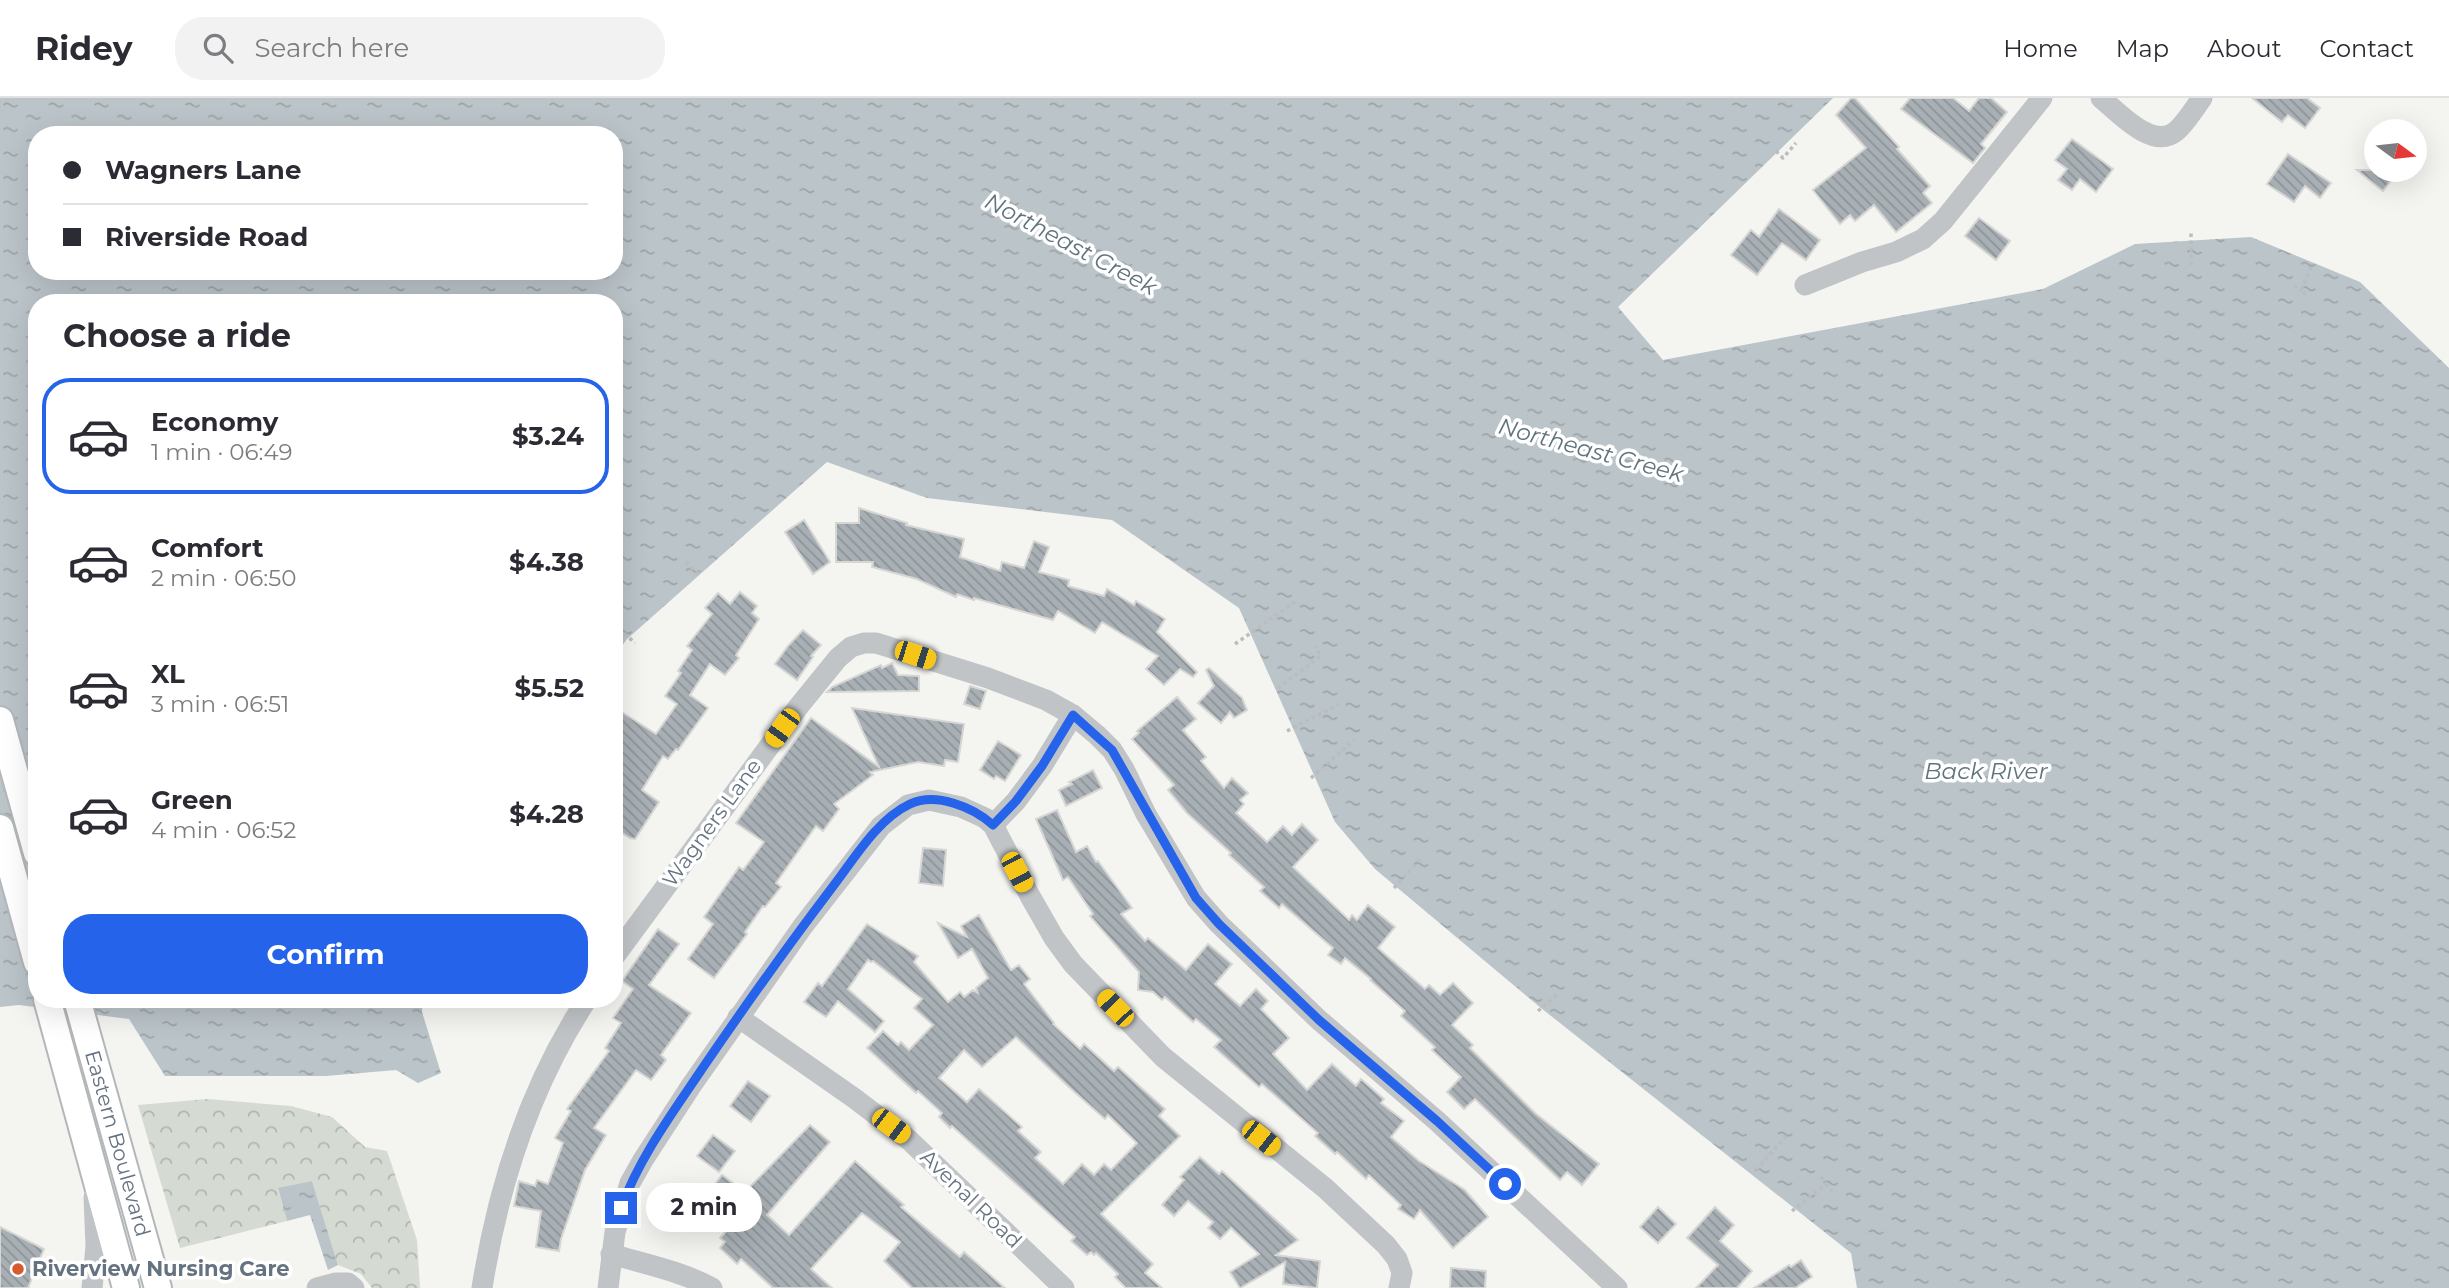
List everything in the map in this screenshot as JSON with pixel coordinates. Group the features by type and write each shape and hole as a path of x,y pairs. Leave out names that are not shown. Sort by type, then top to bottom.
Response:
{"main road":[{"path":"0,720 28,821"},
{"path":"0,828 28,929"},
{"name":"Eastern Boulevard","path":"50,1008 126,1288"},
{"name":"Eastern Boulevard","path":"79,1008 158,1288"}],"street":[{"path":"1805,285 1862,262 1896,253 1923,239 1943,222 2042,98"},
{"path":"2101,98 2145,134 2157,137 2174,133 2202,98"},
{"name":"Wagners Lane","path":"623,945 799,706 838,657 851,647 864,643 891,647 1027,692 1073,715 1112,750 1196,898 1219,924 1319,1020 1437,1121 1617,1288"},
{"path":"993,825 1016,801 1042,766 1073,715"},
{"path":"608,1288 615,1231 630,1183 691,1086 803,926 881,826 898,811 919,800 937,801 973,811 993,825 1054,937 1073,964 1163,1058 1361,1221 1386,1245 1397,1259 1400,1280"},
{"path":"482,1288 497,1207 515,1148 561,1039 581,1008"},
{"name":"Avenal Road","path":"738,1017 909,1140 1064,1288"},
{"path":"92,1288 96,1246 94,1167"},
{"path":"611,1254 676,1273 712,1288"},
{"path":"317,1288 336,1283 348,1283 354,1288"}],"path":[{"path":"1776,151 1783,158 1796,143"},
{"path":"2190,265 2191,230"},
{"path":"2301,291 2311,267"},
{"path":"2294,286 2306,294"},
{"path":"686,562 699,575"},
{"path":"1235,644 1295,602"},
{"path":"623,632 635,643"},
{"path":"1278,688 1321,656 1315,646"},
{"path":"1287,731 1339,704"},
{"path":"1311,778 1353,740"},
{"path":"1394,888 1422,857"},
{"path":"1538,1011 1557,995"},
{"path":"1756,1170 1787,1135"},
{"path":"1819,1174 1832,1192"},
{"path":"1792,1211 1826,1184"}],"green space":[{"path":"207,1099 291,1106 332,1117 365,1147 387,1151 417,1240 420,1288 372,1288 361,1274 338,1265 312,1181 278,1189 287,1221 180,1248 138,1105"}],"water":[{"name":"Back River","path":"0,98 1833,98 1618,307 1663,360 2043,289 2135,244 2251,237 2360,282 2449,368 2449,1288 1857,1288 1851,1253 1541,1008 1375,869 1335,822 1239,608 1112,520 927,498 827,462 623,645 623,294 28,294 28,1006 0,1007"},
{"name":"Back River","path":"43,1008 422,1008 441,1073 418,1083 396,1070 326,1076 165,1076 129,1019"},
{"path":"312,1181 338,1265 328,1270 310,1215 287,1221 278,1188"}],"building":[{"path":"1851,98 1855,98 1899,147 1897,149 1930,186 1923,193 1932,203 1896,232 1874,205 1855,221 1850,215 1840,224 1813,190 1866,148 1836,115"},
{"path":"1910,98 1953,98 1969,111 1979,98 1991,98 2007,112 1981,144 1985,148 1973,163 1901,109"},
{"path":"2252,98 2307,98 2320,108 2305,128 2288,115 2282,122"},
{"path":"2072,139 2113,169 2096,192 2080,179 2072,190 2058,180 2067,169 2055,160"},
{"path":"2288,154 2331,183 2320,198 2305,186 2294,202 2267,184"},
{"path":"2372,182 2390,182 2383,191"},
{"path":"1779,209 1820,240 1806,260 1782,243 1757,275 1731,255 1751,230 1759,237"},
{"path":"1979,218 2010,241 1996,260 1965,236"},
{"path":"859,508 907,523 906,525 964,539 960,557 1000,571 1002,562 1024,568 1034,541 1049,547 1039,572 1069,580 1068,586 1104,596 1107,589 1134,605 1136,601 1165,619 1157,632 1197,672 1193,677 1180,669 1164,685 1146,669 1158,656 1102,622 1095,633 1058,611 1053,620 974,598 957,594 956,597 917,579 872,567 873,562 836,562 836,523 859,523"},
{"path":"804,520 830,562 813,574 785,532"},
{"path":"740,592 757,606 752,613 759,619 736,655 739,658 725,675 710,664 690,695 708,708 678,750 668,759 663,756 642,790 659,802 635,839 630,838 623,834 623,713 656,734 677,704 665,696 681,673 678,671 692,650 687,646 712,614 705,608 718,593 730,604"},
{"path":"803,630 821,645 797,680 775,664"},
{"path":"892,663 898,675 919,676 919,691 827,692 832,687 881,665 882,668"},
{"path":"1209,668 1242,698 1247,710 1234,718 1230,712 1221,723 1198,703 1214,686 1206,670"},
{"path":"970,686 986,691 980,709 964,704"},
{"path":"1177,697 1196,719 1183,730 1206,757 1201,761 1224,788 1232,778 1248,793 1240,800 1244,804 1236,813 1267,842 1283,826 1292,835 1302,824 1318,840 1293,867 1349,920 1352,915 1357,920 1368,905 1395,927 1378,948 1425,989 1429,985 1440,995 1453,983 1473,1003 1452,1025 1473,1045 1470,1048 1535,1113 1599,1164 1582,1185 1567,1172 1560,1180 1475,1099 1464,1109 1447,1092 1461,1077 1432,1050 1435,1047 1401,1016 1405,1011 1345,958 1341,964 1328,955 1333,948 1282,904 1279,908 1260,891 1264,887 1187,813 1168,790 1174,785 1132,739 1139,733 1137,731"},
{"path":"852,708 964,724 958,762 945,760 944,766 918,762 870,772 873,775 834,804 839,809 823,831 816,826 776,883 781,887 765,907 763,906 745,932 747,934 714,978 688,959 713,924 704,917 739,867 743,870 764,842 736,823 811,718 879,767"},
{"path":"998,741 1021,755 1005,781 996,776 994,779 980,770"},
{"path":"1093,770 1102,788 1066,806 1059,790"},
{"path":"1057,810 1076,852 1087,846 1096,862 1098,861 1132,908 1121,914 1145,941 1148,938 1186,970 1208,944 1232,964 1215,984 1240,1006 1256,989 1268,1001 1261,1009 1289,1038 1273,1054 1307,1090 1332,1064 1356,1086 1361,1079 1384,1099 1381,1103 1404,1121 1391,1137 1419,1161 1465,1190 1488,1217 1453,1248 1420,1210 1414,1219 1398,1209 1401,1205 1369,1175 1366,1179 1337,1152 1335,1154 1315,1136 1318,1133 1262,1084 1259,1087 1214,1047 1221,1040 1196,1019 1193,1022 1165,997 1162,1000 1153,992 1138,990 1139,972 1090,916 1093,914 1068,877 1063,880 1036,819"},
{"path":"923,848 946,850 943,886 919,883"},
{"path":"979,915 1011,970 1019,965 1030,979 1024,984 1053,1024 1080,1049 1084,1044 1114,1071 1118,1067 1165,1109 1159,1116 1180,1136 1101,1214 1153,1264 1145,1273 1162,1288 1126,1288 1115,1277 1118,1274 1096,1253 1087,1255 1071,1241 1075,1237 952,1126 950,1128 939,1117 942,1113 867,1048 883,1031 898,1045 901,1042 909,1050 933,1025 914,1008 922,999 873,961 868,960 848,989 884,1021 875,1032 838,1001 826,1017 804,1002 818,983 822,986 867,924 918,956 914,962 948,1002 960,992 964,997 973,990 978,993 976,988 988,978 972,949 958,958 938,923 967,937 961,926","holes":["1016,1037 1105,1119 1108,1115 1137,1143 1111,1170 1104,1164 1094,1175 1082,1164 1063,1184 1035,1158 1041,1152 1018,1131 1022,1127 979,1089 967,1102 939,1078 964,1050 982,1067"]},
{"path":"658,929 679,944 649,985 691,1013 661,1055 666,1060 651,1080 636,1070 594,1128 606,1135 585,1170 559,1251 536,1247 541,1211 514,1206 519,1181 535,1186 537,1180 548,1184 563,1143 555,1138 571,1111 567,1109 609,1051 605,1048 621,1023 613,1018 620,1008 623,1008 633,989 623,980"},
{"path":"748,1081 770,1096 751,1122 730,1106"},
{"path":"810,1125 830,1142 767,1215 789,1235 855,1161 904,1205 901,1207 960,1257 964,1252 1005,1288 912,1288 884,1261 900,1242 862,1213 811,1269 832,1288 773,1288 741,1259 737,1264 720,1248 725,1242 720,1238 754,1200 718,1209 704,1199 722,1175 745,1192"},
{"path":"713,1135 735,1151 719,1172 697,1156"},
{"path":"1200,1157 1219,1174 1222,1171 1298,1240 1276,1255 1320,1261 1317,1288 1283,1284 1285,1262 1240,1288 1230,1272 1259,1254 1231,1228 1220,1239 1208,1228 1213,1222 1188,1201 1174,1216 1162,1205 1184,1180 1180,1177"},
{"path":"684,1185 692,1217 671,1223 659,1223 654,1205 661,1203 658,1192"},
{"path":"1658,1207 1676,1224 1658,1243 1640,1227"},
{"path":"1715,1207 1734,1225 1720,1241 1752,1271 1737,1288 1696,1288 1718,1265 1687,1238"},
{"name":"Riverview Nursing Care","path":"0,1227 44,1249 28,1288 0,1288"},
{"path":"1801,1260 1812,1277 1795,1288 1754,1288 1789,1265 1791,1267"},
{"path":"1451,1268 1486,1271 1485,1288 1450,1288"}],"place":[{"name":"Riverview Nursing Care","path":"18,1269"}],"route":[{"path":"621,1208 630,1183 643,1160 691,1086 803,926 881,826 898,811 919,800 944,802 973,811 993,825 1016,801 1042,766 1073,715 1112,750 1172,859 1196,898 1219,924 1319,1020 1437,1121 1505,1184"}],"water label":[{"name":"Northeast Creek","path":"1071,244"},
{"name":"Northeast Creek","path":"1591,450"}]}
